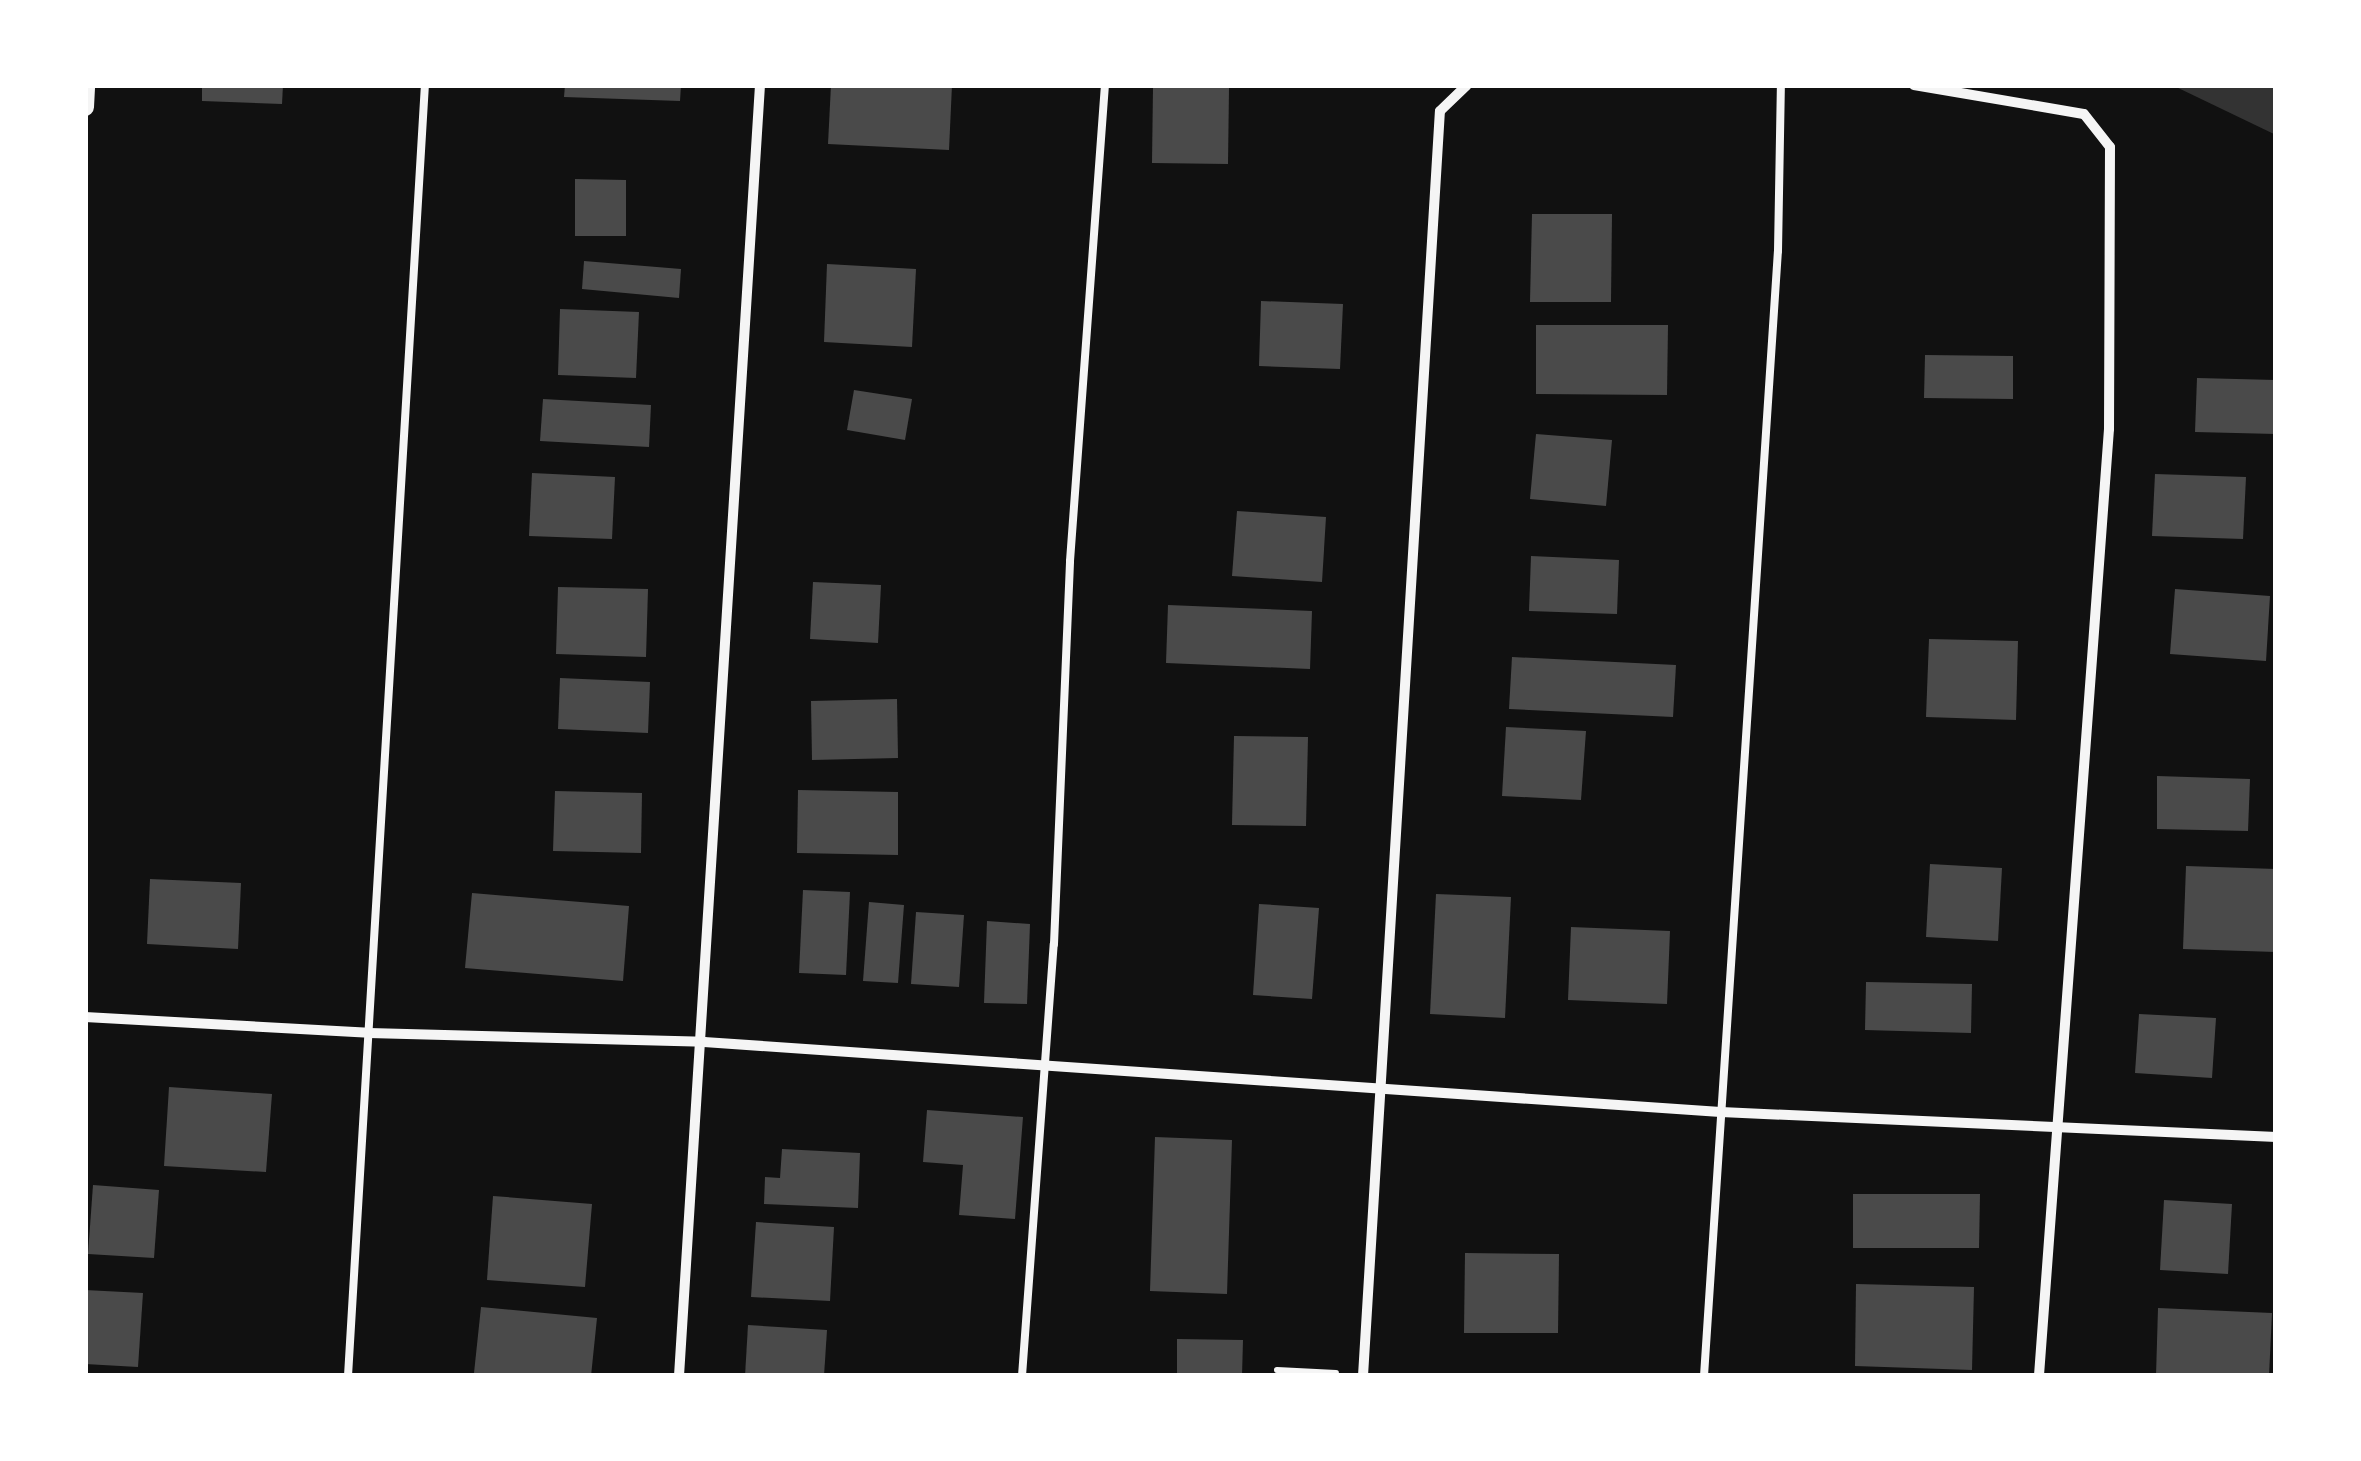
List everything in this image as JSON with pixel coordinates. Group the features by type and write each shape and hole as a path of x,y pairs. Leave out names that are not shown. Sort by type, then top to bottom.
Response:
{"street":[{"path":"85,107 86,85"},
{"path":"678,1376 704,1042 760,85"},
{"path":"1363,1376 1440,110 1467,85"},
{"path":"1914,85 2084,114 2110,146 2109,429 2053,1128 2039,1376"},
{"path":"85,1017 369,1034 704,1042 1720,1112 2276,1136"}],"lane":[{"path":"348,1376 425,85"},
{"path":"1022,1376 1044,1068 1070,561 1105,85"},
{"path":"1704,1376 1778,251 1781,85"}],"path":[{"path":"1277,1370 1331,1372"}],"shaded area":[{"path":"2172,85 2276,85 2276,135"}],"building":[{"path":"202,85 283,85 282,104 202,101"},
{"path":"565,85 681,85 680,101 564,97"},
{"path":"831,85 952,85 949,150 828,144"},
{"path":"1153,87 1229,88 1228,164 1152,163"},
{"path":"575,179 626,180 626,236 575,236"},
{"path":"1532,214 1612,214 1611,302 1530,302"},
{"path":"584,261 681,269 679,298 582,289"},
{"path":"827,264 916,269 912,347 824,342"},
{"path":"1261,301 1343,304 1340,369 1259,366"},
{"path":"560,309 639,312 636,378 558,375"},
{"path":"1536,325 1668,325 1667,395 1536,394"},
{"path":"1925,355 2013,356 2013,399 1924,398"},
{"path":"2197,378 2276,380 2276,434 2195,432"},
{"path":"854,390 912,399 905,440 847,430"},
{"path":"543,399 651,405 649,447 540,441"},
{"path":"1536,434 1612,440 1606,506 1530,499"},
{"path":"532,473 615,477 612,539 529,536"},
{"path":"2155,474 2246,477 2243,539 2152,536"},
{"path":"1237,511 1326,517 1322,582 1232,576"},
{"path":"1531,556 1619,560 1617,614 1529,611"},
{"path":"813,582 881,585 878,643 810,639"},
{"path":"558,587 648,589 646,657 556,654"},
{"path":"2175,589 2270,596 2266,661 2170,654"},
{"path":"1168,605 1312,611 1310,669 1166,663"},
{"path":"1929,639 2018,641 2016,720 1926,717"},
{"path":"1512,657 1676,665 1673,717 1509,709"},
{"path":"560,678 650,682 648,733 558,729"},
{"path":"897,699 898,758 812,760 811,701"},
{"path":"1506,727 1586,731 1581,800 1502,796"},
{"path":"1234,736 1308,737 1306,826 1232,825"},
{"path":"2157,776 2250,779 2248,831 2157,829"},
{"path":"798,790 898,792 898,855 797,853"},
{"path":"555,791 642,793 641,853 553,851"},
{"path":"1930,864 2002,868 1998,941 1926,937"},
{"path":"2186,866 2276,869 2276,952 2183,949"},
{"path":"150,879 241,883 238,949 147,944"},
{"path":"803,890 850,892 846,975 799,973"},
{"path":"472,893 629,906 623,981 465,968"},
{"path":"1436,894 1511,897 1505,1018 1430,1014"},
{"path":"869,902 904,905 898,983 863,981"},
{"path":"1259,904 1319,908 1312,999 1253,995"},
{"path":"916,912 964,915 959,987 911,984"},
{"path":"987,921 1030,924 1027,1004 984,1003"},
{"path":"1571,927 1670,931 1667,1004 1568,1000"},
{"path":"1866,982 1972,984 1971,1033 1865,1030"},
{"path":"2139,1014 2216,1018 2212,1078 2135,1073"},
{"path":"169,1087 272,1094 266,1172 164,1166"},
{"path":"927,1110 1023,1117 1015,1219 959,1215 963,1165 923,1162"},
{"path":"1155,1137 1232,1140 1227,1294 1150,1291"},
{"path":"782,1149 860,1153 858,1208 764,1204 765,1177 780,1178"},
{"path":"93,1185 159,1190 154,1258 88,1254"},
{"path":"1853,1194 1980,1194 1979,1248 1853,1248"},
{"path":"493,1196 592,1204 585,1287 487,1280"},
{"path":"2164,1200 2232,1204 2228,1274 2160,1270"},
{"path":"756,1222 834,1227 830,1301 751,1297"},
{"path":"1465,1253 1559,1254 1558,1333 1464,1333"},
{"path":"1856,1284 1974,1287 1972,1370 1855,1366"},
{"path":"85,1290 143,1293 138,1367 85,1364"},
{"path":"481,1307 597,1318 591,1376 474,1373"},
{"path":"2158,1308 2272,1313 2269,1376 2156,1376"},
{"path":"748,1325 827,1330 824,1376 745,1376"},
{"path":"1177,1339 1243,1340 1242,1376 1177,1376"}]}
